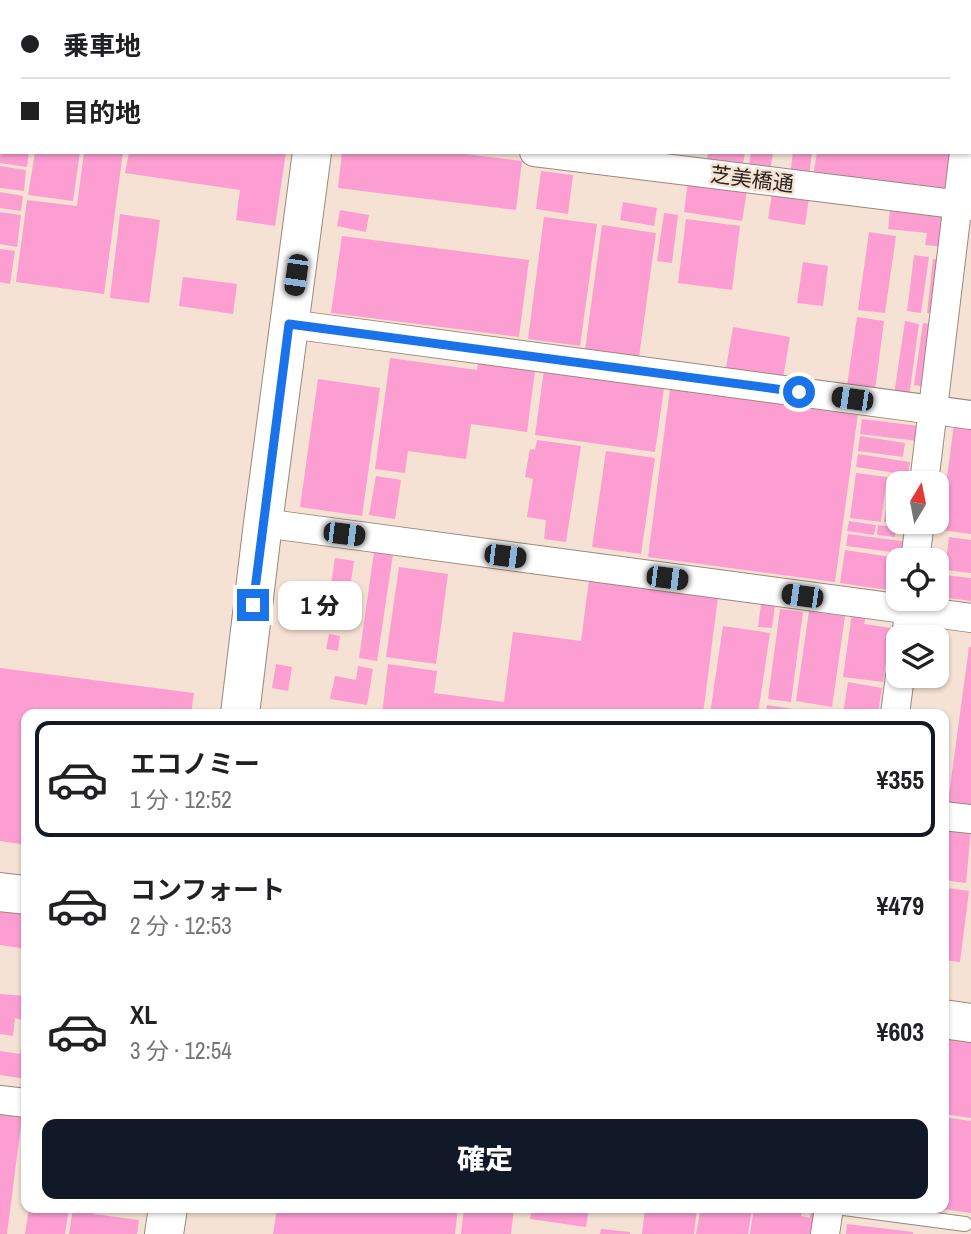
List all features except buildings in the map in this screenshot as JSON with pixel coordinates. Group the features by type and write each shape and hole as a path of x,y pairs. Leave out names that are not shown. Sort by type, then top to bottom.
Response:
{"street":[{"path":"241,709 313,154"},
{"name":"芝美橋通","path":"550,154 964,206"},
{"path":"925,471 964,206 964,154"},
{"path":"289,324 971,415"},
{"path":"263,523 908,615 971,618"},
{"path":"896,709 898,688"},
{"path":"949,817 971,819"},
{"path":"0,891 21,894"},
{"path":"949,1020 971,1023"},
{"path":"0,1100 21,1102"},
{"path":"164,1234 167,1213"},
{"path":"825,1234 828,1213"}],"lane":[{"path":"882,1213 965,1224"}],"route":[{"path":"253,605 289,324 799,392"}]}
